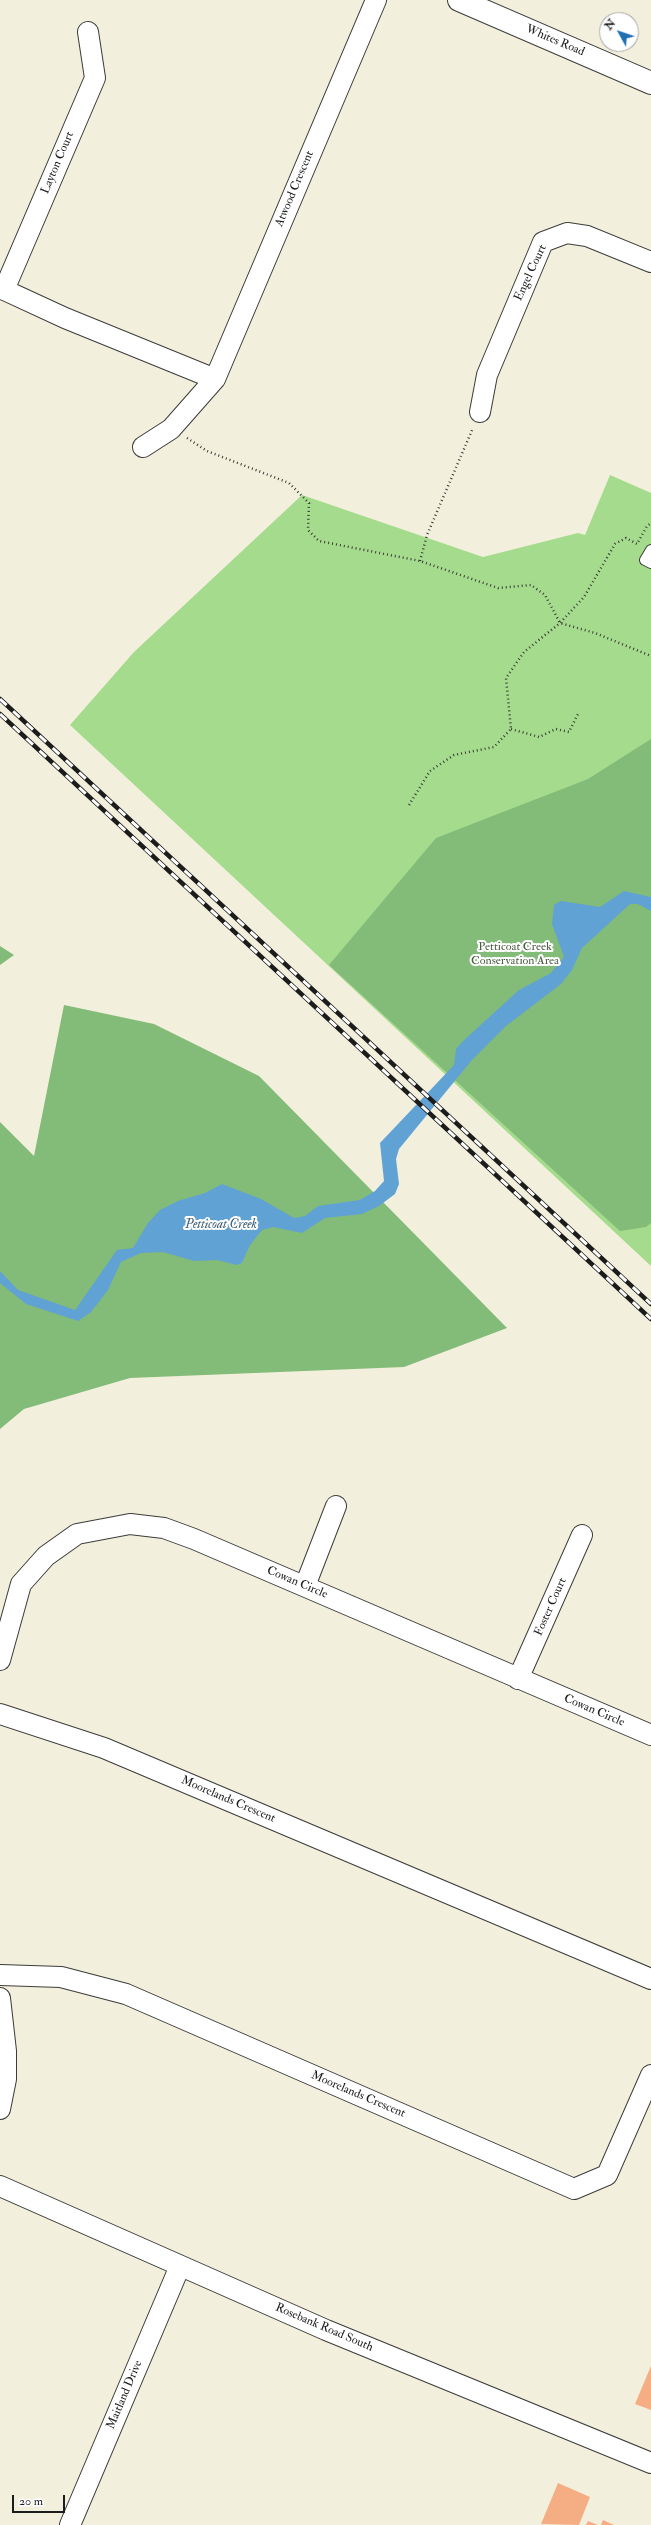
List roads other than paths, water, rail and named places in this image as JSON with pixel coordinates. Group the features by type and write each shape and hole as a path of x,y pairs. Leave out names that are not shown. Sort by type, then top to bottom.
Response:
{"street":[{"name":"Atwood Crescent","path":"143,447 171,428 215,379 376,0"},
{"name":"Whites Road","path":"459,0 651,83"},
{"name":"Layton Court","path":"2,289 95,78 88,32"},
{"name":"Engel Court","path":"480,412 487,375 543,242 566,233 587,236 651,262"},
{"path":"2,289 66,318 215,379"},
{"path":"305,1586 336,1506"},
{"name":"Cowan Circle","path":"0,1660 21,1584 46,1556 77,1534 105,1527 130,1524 164,1528 194,1539 651,1735"},
{"name":"Foster Court","path":"518,1679 582,1535"},
{"name":"Moorelands Crescent","path":"0,1714 104,1748 651,1979"},
{"name":"Moorelands Crescent","path":"0,1974 61,1977 126,1994 574,2188 607,2175 651,2075"},
{"path":"0,1998 6,2051 6,2079 0,2109"},
{"name":"Rosebank Road South","path":"0,2186 334,2333 651,2463"},
{"name":"Maitland Drive","path":"70,2525 180,2266"}],"lane":[{"path":"651,550 645,560 651,563"}],"water":[{"name":"Petticoat Creek","path":"624,891 651,897 651,911 638,904 630,904 582,948 572,970 561,984 506,1026 472,1060 399,1149 396,1159 399,1184 395,1194 379,1206 362,1214 325,1218 302,1233 273,1227 262,1230 250,1245 242,1263 237,1265 217,1260 194,1261 163,1252 141,1253 121,1262 108,1290 91,1312 78,1321 26,1304 0,1283 0,1271 18,1290 75,1310 117,1250 133,1248 148,1223 160,1210 178,1201 205,1193 222,1184 261,1199 294,1218 305,1216 318,1206 360,1200 375,1191 384,1181 380,1143 454,1065 456,1049 463,1041 519,990 551,973 564,957 552,924 554,905 561,901 600,907"}],"railway":[{"path":"0,699 651,1304"},
{"path":"0,714 651,1319"}],"park label":[{"name":"Petticoat Creek Conservation Area","path":"515,954"}]}
